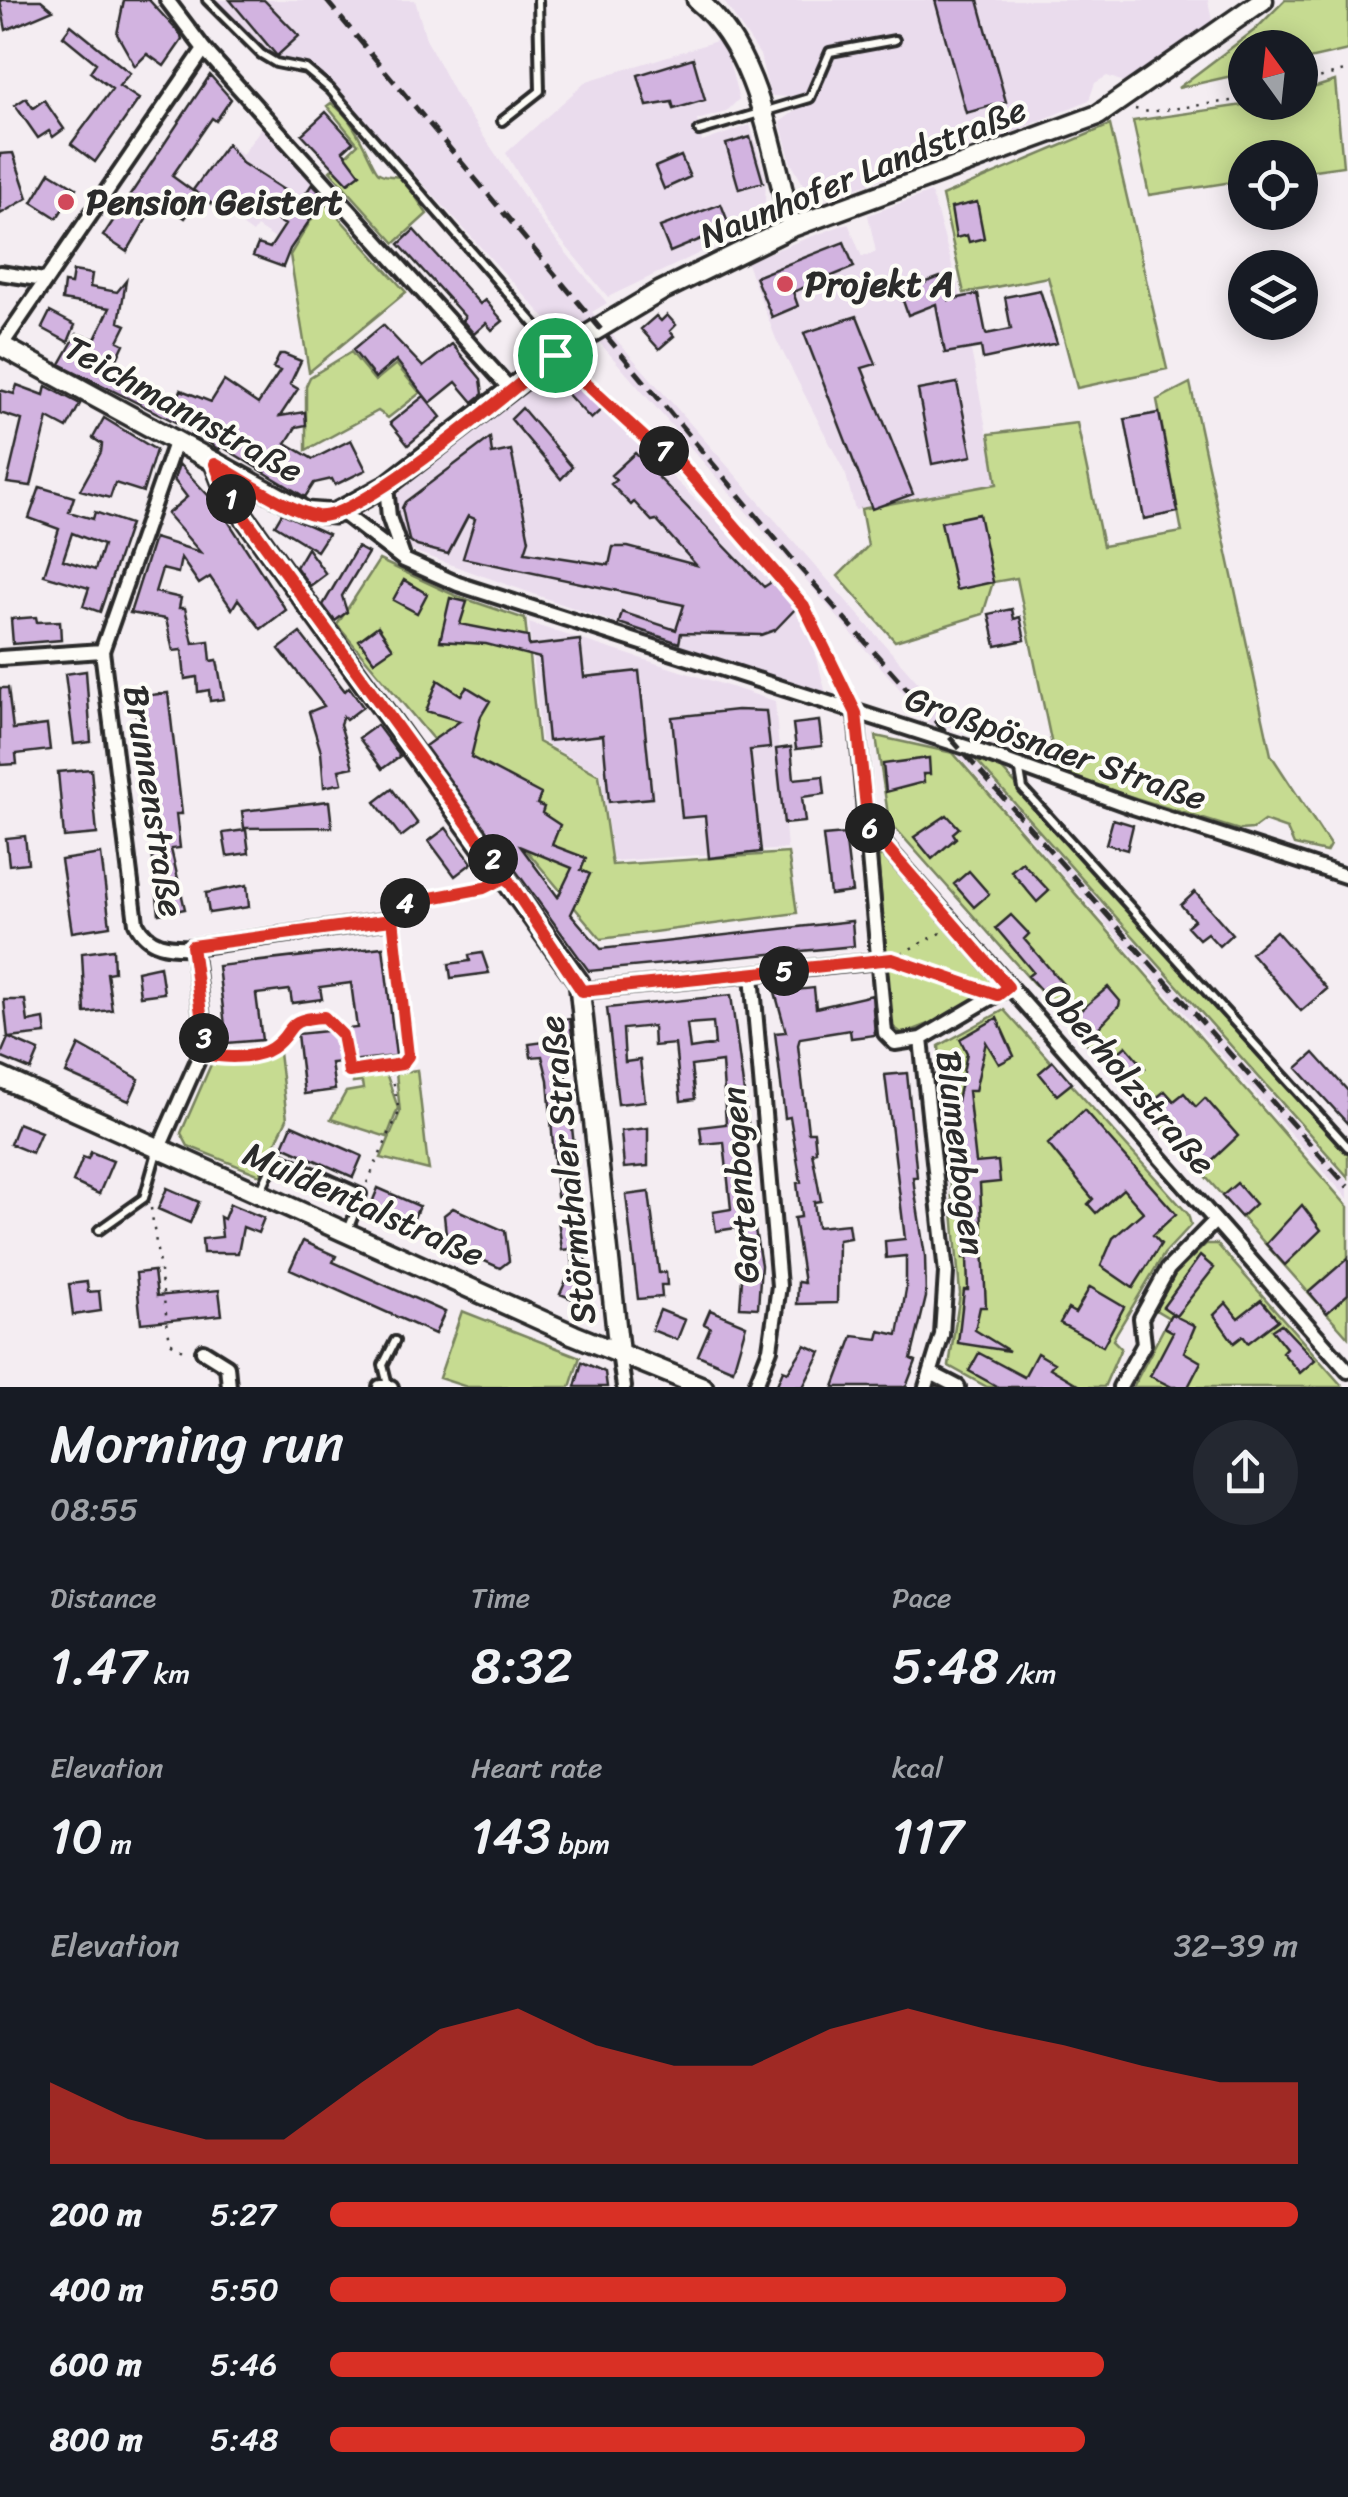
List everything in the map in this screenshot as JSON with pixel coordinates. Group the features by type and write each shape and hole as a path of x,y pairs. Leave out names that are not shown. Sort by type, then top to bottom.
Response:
{"street":[{"path":"167,0 204,48 511,390"},
{"path":"697,0 724,25 735,43 792,228"},
{"name":"Naunhofer Landstraße","path":"340,511 386,486 557,354 661,290 792,228 994,155 1118,105 1263,0"},
{"path":"1,346 204,48"},
{"path":"0,273 44,280"},
{"name":"Teichmannstraße","path":"1,346 306,512 324,516 340,511"},
{"path":"0,658 102,651 176,440"},
{"name":"Störmthaler Straße","path":"215,464 225,490 506,877 582,991 624,1387"},
{"path":"386,486 390,516 404,560"},
{"name":"Großpösnaer Straße","path":"340,511 404,560 458,584 1018,764 1133,807 1348,877"},
{"name":"Brunnenstraße","path":"102,651 136,924 141,934 159,945 192,946 205,1044 158,1148"},
{"name":"Blumenbogen","path":"856,713 885,960 886,1033 895,1043 921,1039 946,1273 942,1335 926,1387"},
{"name":"Oberholzstraße","path":"868,826 953,922 1003,991 1348,1371"},
{"path":"192,946 391,920"},
{"path":"582,991 885,960"},
{"name":"Gartenbogen","path":"752,975 779,1270 770,1349 755,1387"},
{"path":"921,1039 1003,991"},
{"name":"Muldentalstraße","path":"0,1077 702,1387"},
{"path":"1120,1387 1144,1344 1141,1318 1168,1269 1215,1221"},
{"path":"203,1352 228,1366 230,1387"},
{"path":"932,1373 958,1387"},
{"path":"380,1387 390,1386"}],"lane":[{"path":"208,0 261,54 276,63 306,69 330,89 557,354"},
{"path":"502,121 540,91 538,0"},
{"path":"698,131 810,98 826,59 836,48 895,40"},
{"path":"1018,764 1024,789 1348,1147"},
{"path":"99,1230 144,1198 158,1148"},
{"path":"260,1193 277,1156 362,1194 348,1230"},
{"path":"390,1386 384,1365 395,1341"}],"path":[{"path":"1318,78 1348,70"},
{"path":"1118,105 1149,112 1228,102"},
{"path":"557,354 648,441 674,456 804,606 856,713"},
{"path":"349,1072 391,1068 408,1056 392,909 399,904 484,888 506,877"},
{"path":"885,960 934,940 953,922"},
{"path":"885,960 1003,991"},
{"path":"200,1053 219,1058 266,1050 292,1023 324,1017 342,1035 351,1083"},
{"path":"362,1194 399,1112 391,1068"},
{"path":"144,1198 155,1216 172,1345 186,1353 203,1352"}],"shaded area":[{"path":"200,0 415,0 426,39 455,94 542,223 607,303 592,312 958,728 931,725 580,320 557,331 333,85 309,65 292,61 281,70 240,43"},
{"path":"723,0 1208,0 1212,21 1124,82 1107,76 1095,83 1089,100 981,146 966,145 926,165 921,160 914,163 915,168 831,196 815,193 803,184 791,163 780,122 795,111 792,97 770,96 760,55"},
{"path":"723,39 739,99 726,112 697,120 702,142 750,125 766,178 765,202 735,236 608,297 546,222 506,153 587,81"},
{"path":"262,127 325,198 292,250 257,227 253,233 192,189 228,143 242,155"},
{"path":"931,192 960,293 997,485 855,510 846,475 776,339 746,261 848,223 862,257 876,252 868,215"},
{"path":"559,366 804,606 827,698 407,549 394,496"},
{"path":"529,623 775,701 787,849 613,861 601,774 541,741"},
{"path":"953,750 965,750 1348,1181 1348,1199"}],"green space":[{"path":"1285,0 1348,0 1348,50 1318,57 1318,30 1256,29"},
{"path":"1228,50 1228,77 1178,88"},
{"path":"1335,81 1343,166 1318,169 1318,140 1228,140 1228,183 1149,195 1133,121 1228,107 1228,120 1318,120 1318,86"},
{"path":"331,103 357,132 376,170 403,177 427,214 395,243 330,171 358,144 327,106"},
{"path":"1110,125 1167,369 1077,388 1048,277 964,293 942,196"},
{"path":"323,200 406,292 309,372 290,255"},
{"path":"351,352 375,381 396,364 420,393 388,418 378,411 306,450 306,386 310,377"},
{"path":"1190,383 1271,755 1330,845 1326,852 1294,845 1287,829 1264,821 1253,829 1239,830 1058,774 1017,578 993,582 983,614 895,641 838,576 868,546 861,509 997,484 989,434 1077,423 1103,546 1182,532 1157,400"},
{"path":"379,560 454,595 525,619 538,742 599,775 612,865 788,853 797,913 601,939 337,625"},
{"path":"876,736 953,753 1348,1207 1348,1337 889,821"},
{"path":"976,760 1000,767 1348,1153 1348,1177"},
{"path":"883,855 994,984 960,1012 903,1034 892,1026 878,857"},
{"path":"1004,1010 1188,1214 1191,1225 1164,1254 1117,1332 1113,1340 1121,1348 1104,1387 987,1387 949,1366 960,1294 939,1046"},
{"path":"279,1053 287,1119 260,1175 188,1146 181,1133 213,1060"},
{"path":"385,1070 398,1108 387,1137 331,1119 346,1092 363,1089 362,1082 353,1083 353,1074"},
{"path":"417,1070 429,1170 381,1158 400,1112 396,1073"},
{"path":"1206,1244 1217,1244 1343,1387 1133,1387 1169,1318 1154,1309 1175,1274"},
{"path":"462,1311 580,1357 570,1387 467,1387 439,1378"}],"building":[{"path":"0,0 41,0 53,10 6,30"},
{"path":"124,0 149,0 181,35 182,40 164,66 147,54 135,66 117,34"},
{"path":"230,0 264,0 299,36 277,56"},
{"path":"935,0 978,0 1006,102 966,113"},
{"path":"71,25 130,73 119,86 139,99 95,162 71,144 112,89 90,72 96,63 63,36"},
{"path":"693,58 705,100 674,109 672,102 647,106 638,75"},
{"path":"210,75 231,99 216,121 212,118 172,176 201,197 185,218 158,199 127,252 103,236"},
{"path":"26,98 33,108 44,100 64,129 53,137 49,131 38,138 15,105"},
{"path":"326,112 353,142 343,151 360,174 348,183 302,134"},
{"path":"750,137 763,182 739,189 726,144"},
{"path":"227,144 242,163 301,201 312,184 325,198 290,249 283,267 253,256 258,244 270,248 285,225 248,202 241,214 221,200 216,207 193,190"},
{"path":"13,153 28,198 0,214 0,154"},
{"path":"681,156 690,177 664,189 655,167"},
{"path":"50,172 76,188 57,218 32,202"},
{"path":"977,202 984,238 969,242 967,235 956,238 951,208"},
{"path":"721,204 730,227 670,252 660,227"},
{"path":"414,230 480,304 485,300 503,321 492,330 486,323 474,334 462,320 465,317 399,244"},
{"name":"Projekt A","path":"844,242 854,267 793,292 798,306 772,317 755,277"},
{"path":"73,271 92,274 90,287 117,292 126,281 119,322 126,325 118,341 124,344 109,376 130,388 135,378 149,385 145,392 175,406 181,390 211,402 224,381 258,404 280,371 273,368 280,354 284,354 301,361 290,384 298,389 280,416 305,412 306,425 296,427 286,443 313,459 351,440 366,470 335,485 332,479 314,483 305,497 221,446 219,450 193,431 60,364 77,334 95,339 110,308 62,300 64,283 71,284"},
{"path":"940,277 949,300 978,294 986,334 1011,329 1005,297 1040,290 1057,343 983,359 981,347 945,353 936,304 908,315 900,292"},
{"path":"50,312 75,325 68,342 42,328"},
{"path":"667,315 676,325 670,331 674,336 659,349 641,329 656,316 661,321"},
{"path":"857,316 876,364 862,368 913,494 872,509 804,333"},
{"path":"383,325 423,367 452,344 481,379 483,394 473,402 456,382 430,403 396,360 375,378 353,350"},
{"path":"572,376 603,408 591,419 560,386"},
{"path":"957,383 972,456 932,464 918,390"},
{"path":"17,385 44,395 46,386 80,404 67,428 48,418 31,486 7,483 22,420 0,413 0,390 14,394"},
{"path":"424,396 441,417 408,445 390,423"},
{"path":"522,408 572,467 561,479 511,419"},
{"path":"1159,413 1178,512 1144,519 1125,419"},
{"path":"104,418 156,450 143,492 115,483 110,498 80,490 101,452 102,444 93,438"},
{"path":"490,438 492,454 511,450 529,540 525,552 609,565 613,547 628,547 696,565 656,520 652,521 634,502 631,505 611,484 616,480 611,475 635,453 764,587 773,581 798,606 775,630 761,635 681,633 679,643 619,623 622,612 676,630 684,605 463,558 475,519 468,516 448,554 417,546 409,540 402,508 405,502"},
{"path":"179,464 219,507 286,610 261,629 238,599 232,609 210,577 199,584 181,558 178,573 162,569 155,592 181,598 179,608 185,608 193,643 209,641 211,661 217,660 224,699 210,701 209,690 198,692 197,677 185,679 182,650 173,651 166,619 130,613 154,538 200,552 167,514 187,497 174,480"},
{"path":"40,487 74,497 69,512 93,519 95,512 130,524 100,612 83,606 89,588 44,575 59,529 29,518","holes":["72,533 103,545 95,570 63,560"]},
{"path":"282,513 328,534 317,551 275,525"},
{"path":"979,514 993,582 956,590 941,522"},
{"path":"357,547 368,553 342,596 347,612 335,621 323,605"},
{"path":"307,548 326,574 310,586 296,567"},
{"path":"404,580 427,594 417,613 393,600"},
{"path":"450,598 467,602 460,624 528,637 529,646 580,640 584,677 639,671 652,798 609,802 603,735 548,741 540,658 486,644 440,641"},
{"path":"1012,609 1014,619 1020,617 1025,640 996,646 989,614"},
{"path":"36,617 37,622 60,621 61,640 13,644 11,619"},
{"path":"378,626 393,648 374,661 359,640"},
{"path":"300,633 345,691 349,687 363,707 346,720 343,716 340,724 353,767 339,770 342,783 324,787 321,752 309,712 324,706 279,649"},
{"path":"86,671 91,742 74,744 65,674"},
{"path":"438,680 461,695 467,687 490,701 481,716 471,757 541,794 537,804 544,807 542,813 560,825 552,845 586,858 581,870 590,874 571,914 601,949 852,921 854,946 589,971 425,746 460,721 426,711","holes":["521,847 572,868 558,897"]},
{"path":"0,688 8,688 13,729 47,725 50,750 16,754 17,764 0,765"},
{"path":"168,693 182,814 176,814 180,848 171,849 185,909 159,914 152,851 160,850 157,816 148,818 134,697"},
{"path":"766,711 770,748 750,750 761,852 709,858 705,816 682,818 672,717"},
{"path":"819,721 822,746 796,749 793,724"},
{"path":"377,725 400,756 382,769 359,738"},
{"path":"791,747 794,779 823,776 825,794 802,797 805,822 784,824 776,749"},
{"path":"929,758 930,774 923,774 924,782 886,792 883,764"},
{"path":"91,769 97,834 64,837 58,772"},
{"path":"392,789 418,824 401,837 375,802"},
{"path":"329,801 332,827 244,828 242,811"},
{"path":"947,815 959,828 953,833 956,838 932,859 914,837"},
{"path":"1113,819 1133,825 1127,850 1106,844"},
{"path":"446,828 472,863 455,876 429,841"},
{"path":"246,830 249,853 227,856 223,833"},
{"path":"845,834 852,892 830,895 823,836"},
{"path":"25,836 28,863 9,865 6,838"},
{"path":"101,854 110,926 72,932 61,860"},
{"path":"1022,862 1049,891 1037,902 1011,871"},
{"path":"969,871 989,894 974,907 954,884"},
{"path":"247,885 249,907 209,913 206,893"},
{"path":"1195,892 1232,934 1219,946 1207,933 1199,939 1187,926 1194,920 1181,905"},
{"path":"1011,915 1029,934 1024,939 1063,984 1047,997 1028,976 1033,972 996,928"},
{"path":"1276,931 1327,989 1301,1011 1251,953"},
{"path":"383,947 396,1056 331,1063 335,1090 304,1094 297,1034 357,1028 351,983 320,987 322,999 292,1003 290,990 256,994 262,1040 227,1043 218,966"},
{"path":"113,949 114,972 107,973 112,1010 85,1013 82,953"},
{"path":"482,953 489,973 451,978 449,964 470,961 469,955"},
{"path":"160,966 164,993 140,996 137,971"},
{"path":"1108,987 1120,1001 1119,1006 1086,1041 1068,1021"},
{"path":"814,988 816,1008 872,995 875,1035 851,1038 850,1030 800,1038 808,1132 814,1132 816,1151 812,1152 821,1201 814,1202 817,1227 848,1224 850,1238 838,1240 837,1303 797,1304 798,1282 804,1283 794,1218 801,1217 797,1183 801,1182 790,1117 785,1118 775,1033 786,1032 775,992"},
{"path":"731,995 748,1123 740,1124 761,1265 758,1308 740,1307 743,1264 736,1228 716,1231 713,1212 731,1209 724,1142 702,1144 700,1127 726,1124 722,1062 691,1066 695,1099 681,1101 675,1044 654,1046 653,1026 623,1029 625,1062 640,1060 645,1101 618,1104 607,1008","holes":["713,1022 715,1045 690,1049 687,1024"]},
{"path":"4,1000 25,1000 28,1022 44,1019 46,1034 9,1038 39,1051 31,1070 0,1057 8,1038"},
{"path":"997,1018 1014,1056 999,1064 986,1042 975,1091 968,1091 976,1163 998,1161 1000,1182 980,1184 986,1307 980,1307 975,1330 1009,1351 958,1343 964,1290 968,1290 967,1258 963,1258 965,1240 948,1102 957,1101 967,1053 960,1039"},
{"path":"570,1019 573,1043 563,1043 579,1193 557,1196 548,1080 542,1056 531,1057 529,1044 552,1041 550,1021"},
{"path":"79,1045 139,1079 129,1101 66,1073"},
{"path":"1126,1046 1145,1068 1130,1081 1111,1059"},
{"path":"1314,1053 1348,1091 1348,1124 1297,1068"},
{"path":"1053,1061 1072,1083 1057,1095 1039,1073"},
{"path":"907,1073 917,1177 913,1177 925,1256 926,1297 911,1359 916,1361 906,1387 834,1387 853,1336 878,1339 880,1331 898,1335 906,1290 906,1256 886,1258 885,1241 905,1239 885,1075"},
{"path":"1165,1091 1174,1101 1184,1093 1196,1107 1205,1098 1238,1136 1206,1166 1150,1103"},
{"path":"1084,1110 1176,1214 1153,1235 1161,1244 1133,1288 1101,1266 1113,1238 1143,1212 1123,1189 1096,1213 1088,1204 1093,1199 1048,1144"},
{"path":"18,1123 41,1132 32,1153 10,1144"},
{"path":"292,1125 362,1156 353,1177 283,1146"},
{"path":"648,1128 648,1166 624,1168 621,1131"},
{"path":"91,1152 113,1161 99,1194 73,1182 83,1157 88,1159"},
{"path":"1237,1183 1255,1204 1241,1217 1222,1196"},
{"path":"167,1188 199,1202 190,1223 158,1209"},
{"path":"378,1188 419,1206 410,1228 369,1210"},
{"path":"649,1192 659,1273 666,1272 667,1285 661,1285 662,1297 638,1299 626,1195"},
{"path":"230,1204 264,1218 258,1233 243,1227 238,1253 203,1253 202,1239 222,1237 220,1217 224,1219"},
{"path":"1302,1205 1321,1230 1285,1265 1266,1244"},
{"path":"453,1208 505,1231 509,1261 500,1268 447,1244 444,1215"},
{"path":"580,1217 590,1286 583,1303 560,1294 573,1265 571,1249 562,1250 558,1219"},
{"path":"303,1241 336,1256 333,1262 445,1312 435,1334 290,1269"},
{"path":"1200,1256 1214,1268 1176,1316 1163,1307"},
{"path":"1348,1258 1348,1294 1327,1313 1309,1292"},
{"path":"154,1271 157,1296 219,1290 222,1315 141,1323 136,1273"},
{"path":"87,1282 88,1292 99,1291 101,1311 73,1315 69,1284"},
{"path":"1090,1287 1124,1307 1103,1346 1060,1323 1068,1309 1075,1313"},
{"path":"1261,1300 1278,1320 1248,1343 1243,1336 1234,1343 1214,1315 1226,1303 1238,1318"},
{"path":"660,1310 685,1320 677,1340 652,1330"},
{"path":"710,1310 746,1325 733,1370 698,1355 710,1327 704,1324"},
{"path":"1171,1314 1195,1326 1184,1352 1201,1362 1188,1387 1172,1387 1150,1376 1173,1332 1164,1327"},
{"path":"1281,1324 1315,1360 1300,1373 1282,1352 1286,1348 1272,1330"},
{"path":"805,1345 821,1352 803,1387 776,1387 783,1370 788,1372"},
{"path":"979,1353 1024,1377 1037,1353 1054,1363 1050,1368 1082,1387 998,1387 969,1371"},
{"path":"582,1362 605,1372 607,1387 575,1387"}],"railway":[{"path":"326,0 799,567 1348,1187"}],"place":[{"name":"Pension Geistert","path":"66,202"},
{"name":"Projekt A","path":"785,284"}],"route":[{"path":"555,355 386,486 334,514 316,516 306,512 215,464 225,490 506,877 484,888 399,904 392,909 391,920 192,946 205,1044 200,1053 219,1058 266,1050 297,1020 324,1017 342,1035 349,1072 402,1064 408,1056 392,909 399,904 484,888 506,877 582,991 889,959 998,995 1008,987 868,826 856,713 804,606 735,532 674,456 648,441 555,355"}]}
